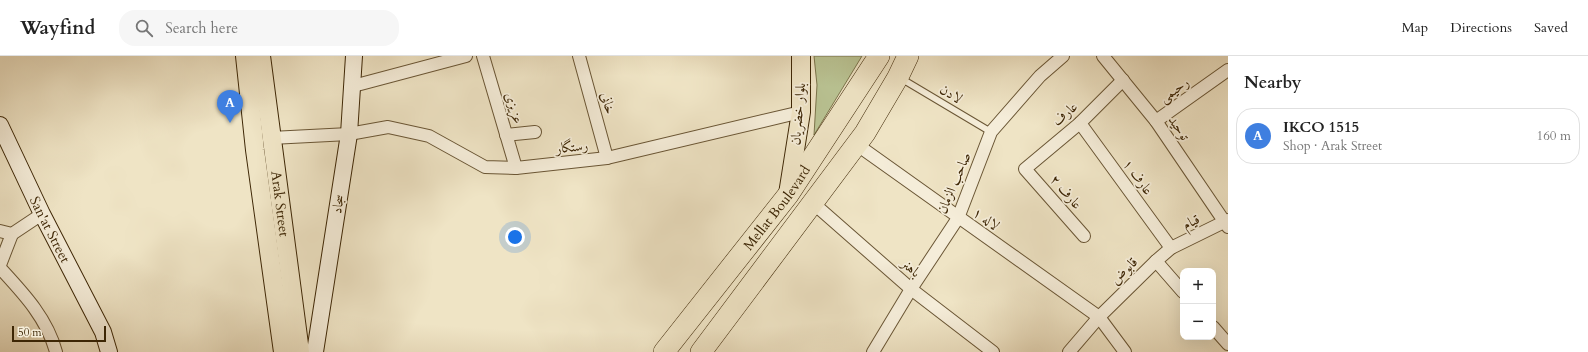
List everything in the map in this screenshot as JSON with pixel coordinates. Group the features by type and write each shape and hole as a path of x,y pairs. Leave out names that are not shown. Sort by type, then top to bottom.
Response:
{"highway":[{"name":"Mellat Boulevard","path":"664,352 788,194 879,56"},
{"name":"Mellat Boulevard","path":"701,352 856,144 898,77 908,56"}],"main road":[{"name":"Arak Street","path":"245,56 283,352"},
{"name":"Arak Street","path":"261,56 300,352"},
{"name":"بلوار خضریان","path":"788,194 801,112 801,56"}],"street":[{"name":"سجاد","path":"315,352 350,134 354,56"},
{"path":"352,86 466,56"},
{"name":"عزیزی","path":"483,56 516,168"},
{"name":"خانی","path":"579,56 607,158"},
{"name":"صاحب الزمان","path":"873,352 911,289 958,218 991,132 1040,76 1063,56"},
{"name":"توحید","path":"1103,56 1156,121 1227,223"},
{"name":"رحیمی","path":"1156,121 1228,70"},
{"name":"عارف","path":"1025,169 1080,123 1123,80"},
{"name":"رستگار","path":"271,138 350,134 388,127 429,136 485,167 516,168 607,158 801,112"},
{"name":"عارف ۱","path":"1080,123 1171,248"},
{"name":"San'at Street","path":"0,125 42,214 103,332"},
{"path":"506,135 535,132"},
{"name":"لاله ۱","path":"856,144 1099,317 1125,352"},
{"name":"عارف ۲","path":"1025,169 1084,236"},
{"name":"باهنر","path":"813,203 911,289 992,352"},
{"path":"42,214 6,233 0,266 27,297 52,336 56,352"},
{"name":"قیام","path":"1171,248 1227,223"},
{"name":"قابوض","path":"1099,317 1171,248"},
{"path":"1156,261 1180,289"},
{"path":"1069,352 1099,317"},
{"path":"1216,330 1228,344"},
{"path":"103,332 109,352"},
{"path":"103,332 120,352"}],"lane":[{"name":"لادن","path":"898,77 991,132"}],"green space":[{"path":"814,56 862,56 814,135 817,85"}],"place":[{"name":"IKCO 1515","path":"230,123"}]}
